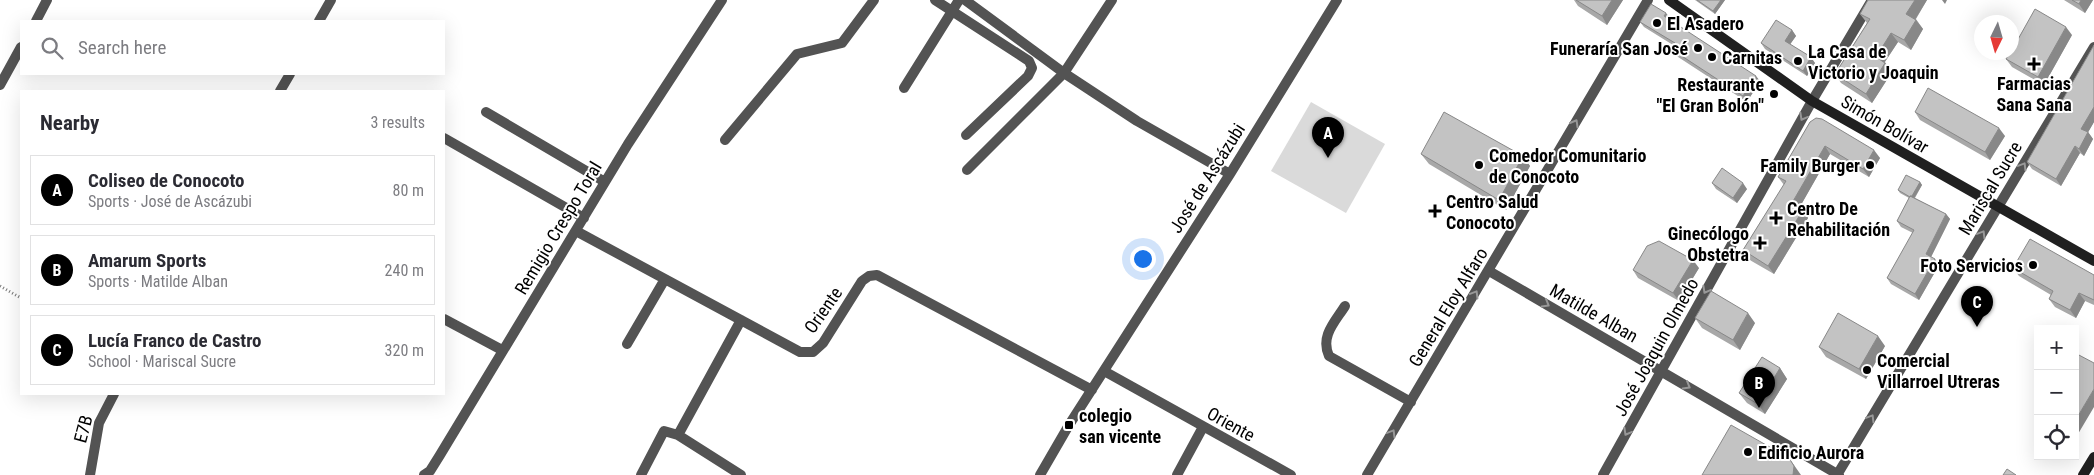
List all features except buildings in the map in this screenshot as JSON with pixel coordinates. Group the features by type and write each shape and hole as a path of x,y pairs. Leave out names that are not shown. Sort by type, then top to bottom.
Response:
{"street":[{"path":"37,20 48,0"},
{"path":"320,20 331,0"},
{"name":"Remigio Crespo Toral","path":"424,475 430,471 605,182 722,0"},
{"path":"725,140 797,54 842,44 874,0"},
{"path":"935,0 1029,61 1032,68 1028,76 966,136"},
{"path":"904,88 959,0"},
{"path":"965,0 1064,73 1137,121 1230,174"},
{"path":"967,170 1064,73 1112,0"},
{"name":"José de Ascázubi","path":"1040,475 1230,174 1337,0"},
{"name":"General Eloy Alfaro","path":"1367,475 1648,0"},
{"name":"Simón Bolívar","path":"1669,0 1812,101 1998,208 2094,260"},
{"name":"José Joaquin Olmedo","path":"1603,475 1812,101 1872,0"},
{"name":"Mariscal Sucre","path":"1838,475 2094,47"},
{"path":"0,85 20,49"},
{"path":"281,90 289,75"},
{"path":"486,112 605,182"},
{"path":"445,139 584,218"},
{"name":"Oriente","path":"576,231 804,353 813,352 822,343 865,278 877,275 1092,390"},
{"name":"Matilde Alban","path":"1489,271 1838,475"},
{"path":"627,344 665,279"},
{"path":"1346,306 1326,336 1326,348 1329,356 1411,402"},
{"path":"445,320 502,350"},
{"path":"678,435 741,320"},
{"name":"Oriente","path":"1104,371 1291,475"},
{"name":"E7B","path":"90,475 99,423 113,395"},
{"path":"1177,475 1202,427"},
{"path":"641,475 664,431 678,435 741,475"},
{"path":"2083,475 2094,457"}],"path":[{"path":"0,286 20,297"}],"shaded area":[{"path":"1311,102 1385,144 1346,213 1271,171"}],"place":[{"name":"El Asadero","path":"1657,23"},
{"name":"Funeraría San José","path":"1698,48"},
{"name":"Carnitas","path":"1712,57"},
{"name":"La Casa de Victorio y Joaquin","path":"1798,61"},
{"name":"Farmacias Sana Sana","path":"2034,64"},
{"name":"Restaurante \"El Gran Bolón\"","path":"1774,94"},
{"name":"Coliseo de Conocoto","path":"1328,158"},
{"name":"Comedor Comunitario de Conocoto","path":"1479,165"},
{"name":"Family Burger","path":"1870,165"},
{"name":"Centro Salud Conocoto","path":"1435,211"},
{"name":"Centro De Rehabilitación","path":"1776,218"},
{"name":"Ginecólogo Obstetra","path":"1760,243"},
{"name":"Foto Servicios","path":"2033,265"},
{"name":"Lucía Franco de Castro","path":"1977,327"},
{"name":"Comercial Villarroel Utreras","path":"1867,370"},
{"name":"Amarum Sports","path":"1759,408"},
{"name":"colegio san vicente","path":"1069,425"},
{"name":"Edificio Aurora","path":"1748,452"}]}
